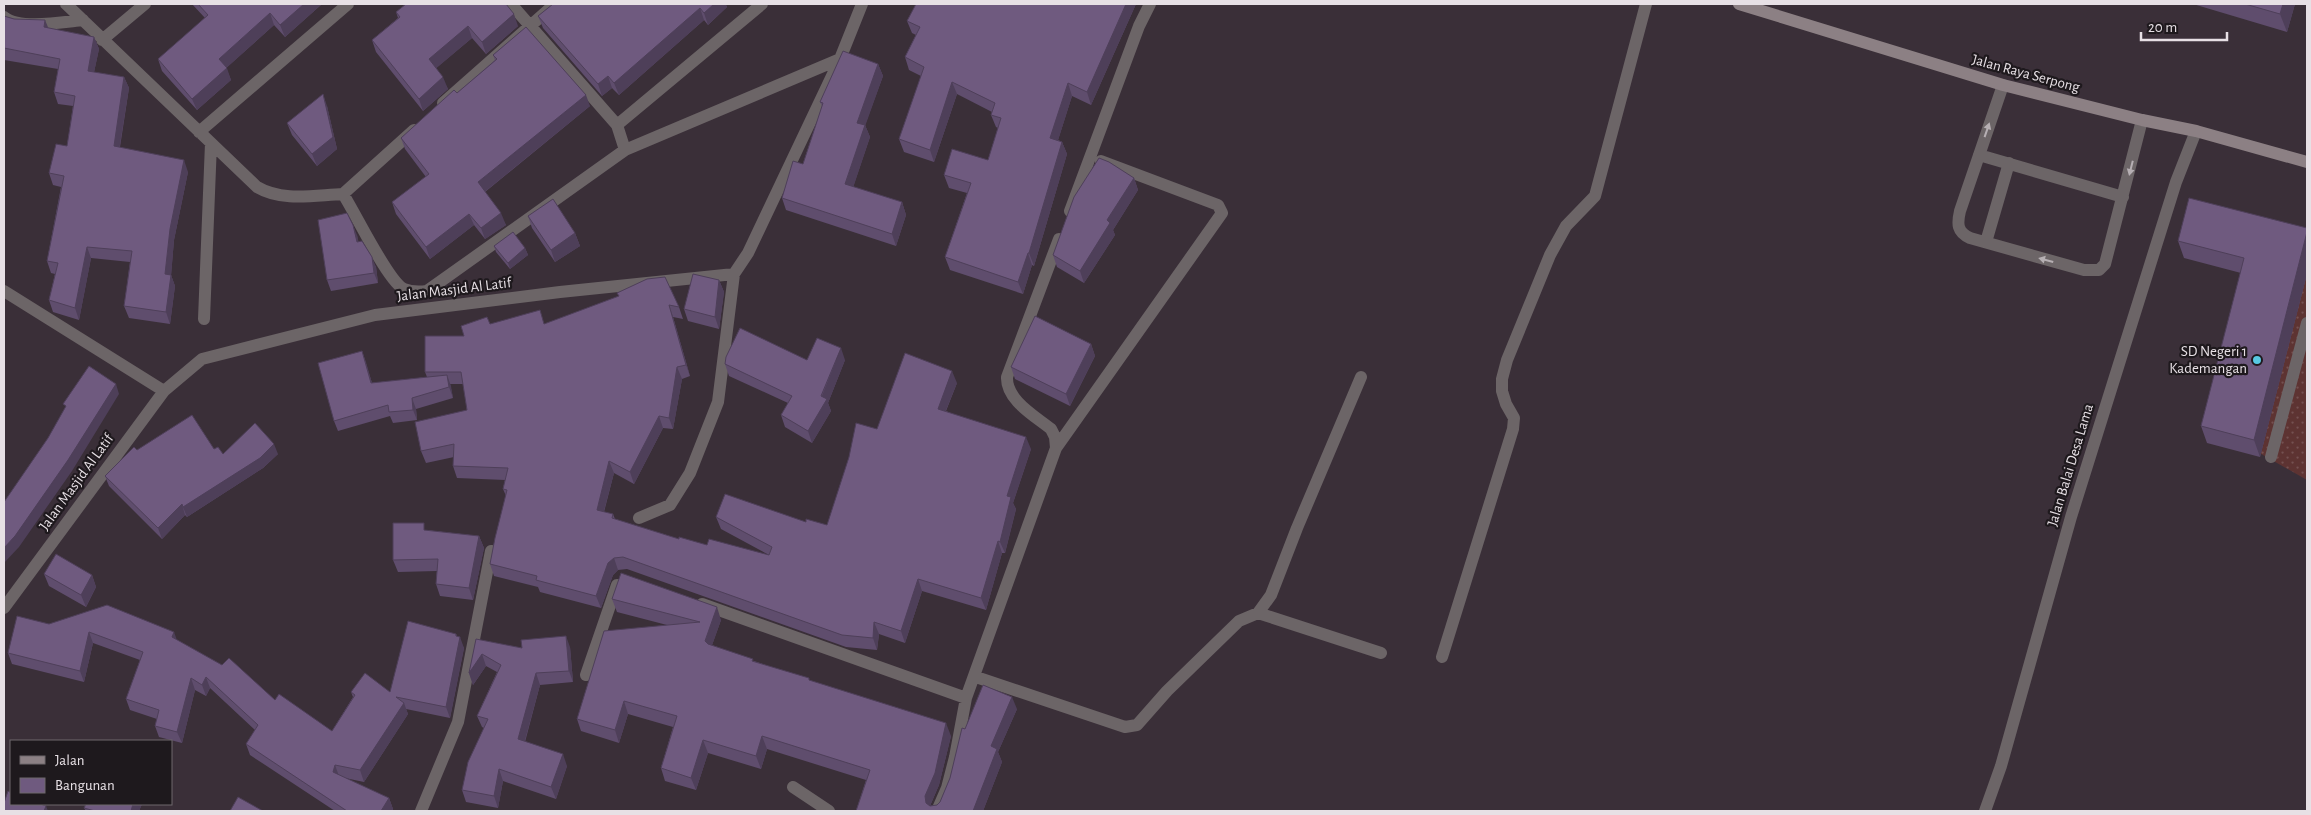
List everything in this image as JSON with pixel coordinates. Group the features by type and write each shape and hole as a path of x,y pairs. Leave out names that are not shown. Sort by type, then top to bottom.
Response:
{"main road":[{"name":"Jalan Raya Serpong","path":"1739,4 2003,85 2142,120 2196,131 2307,162"}],"street":[{"path":"66,4 199,132 264,191 290,196 343,194 422,123"},
{"path":"102,40 145,4"},
{"path":"199,132 348,4"},
{"path":"511,4 617,125 625,150"},
{"path":"436,110 555,4"},
{"path":"617,125 762,4"},
{"path":"639,518 670,505 690,473 718,402 734,274 748,253 840,59 862,4"},
{"path":"1056,448 1056,437 1051,429 1010,394 1006,385 1007,377 1139,26 1150,4"},
{"path":"1442,657 1513,429 1514,418 1506,404 1502,391 1502,378 1507,360 1550,255 1566,226 1595,196 1646,4"},
{"path":"4,17 13,22 24,24 83,20"},
{"path":"343,194 391,278 402,289 415,292 427,291 625,150 840,59"},
{"path":"2003,85 1960,211 1958,225 1962,234 2084,270 2099,270 2105,264 2142,120"},
{"name":"Jalan Balai Desa Lama","path":"1985,811 2001,766 2071,517 2176,182 2196,131"},
{"path":"204,319 211,143"},
{"path":"1979,155 2123,197"},
{"path":"937,811 951,772 966,698 976,677 1056,448 1222,213 1218,205 1090,157"},
{"path":"1986,242 2009,163"},
{"name":"Jalan Masjid Al Latif","path":"4,608 164,391 202,360 375,315 560,292 734,274"},
{"path":"4,292 164,391"},
{"path":"2271,457 2307,323"},
{"path":"976,677 1130,728 1139,723 1167,691 1239,621 1258,613 1271,595 1297,528 1361,377"},
{"path":"420,811 458,722 491,551"},
{"path":"586,675 618,583 620,578 625,577"},
{"path":"689,600 966,698"},
{"path":"1258,613 1381,652"},
{"path":"793,786 829,811"}],"shaded area":[{"path":"2307,268 2307,480 2256,451"}],"building":[{"path":"198,4 304,4 280,25 270,13 219,59 227,68 192,99 158,59 208,15"},
{"path":"406,4 506,4 514,14 482,42 468,26 429,59 443,77 419,99 372,40 400,17 396,12"},
{"path":"553,4 714,4 704,13 700,8 614,83 608,76 598,84 538,16"},
{"path":"916,4 1126,4 1087,92 1068,83 1050,138 1062,142 1029,253 1018,282 945,257 971,183 944,175 952,149 988,160 1001,118 991,115 995,103 952,82 930,150 899,139 924,67 905,57 920,27 907,21"},
{"path":"2245,4 2283,4 2280,14"},
{"path":"4,16 14,19 45,20 44,27 94,37 88,71 124,77 114,146 184,160 170,229 165,274 171,275 166,312 124,306 132,251 87,247 75,308 49,300 58,263 47,261 64,176 49,173 56,144 67,146 75,96 54,92 60,59 4,48"},
{"path":"526,27 586,95 478,182 501,213 481,228 469,214 426,247 392,202 429,174 401,138 454,90 457,93 497,59 493,55"},
{"path":"843,51 878,64 857,123 865,125 845,184 902,202 892,234 782,198 793,161 803,164 823,103 820,102"},
{"path":"323,94 333,137 312,154 287,123"},
{"path":"1099,158 1134,178 1107,220 1110,223 1080,271 1053,255 1074,197"},
{"name":"SD Negeri 1 Kademangan","path":"2189,198 2307,228 2254,440 2201,426 2244,258 2178,241"},
{"path":"553,199 575,233 551,250 528,216"},
{"path":"347,213 353,225 357,242 362,241 372,257 374,273 327,280 318,220"},
{"path":"513,232 525,248 508,263 494,246"},
{"path":"693,274 719,280 715,317 684,309"},
{"path":"665,277 679,307 669,305 686,365 677,367 669,418 659,416 630,472 609,461 597,510 613,514 612,518 679,539 679,537 707,545 709,539 769,555 772,547 716,517 725,494 806,522 806,519 827,525 849,457 856,423 877,429 905,353 952,371 938,409 1026,437 1007,496 1011,497 1000,542 998,541 981,598 918,579 901,631 874,622 873,638 842,635 623,557 614,558 608,563 596,596 536,580 537,576 490,564 507,490 503,489 508,468 453,466 454,444 421,451 415,422 467,410 461,372 425,372 425,336 464,336 461,326 487,317 490,324 540,310 544,324 619,296 617,293 647,279"},
{"path":"1035,316 1091,344 1066,394 1011,367"},
{"path":"740,328 807,360 817,338 841,348 821,396 827,399 808,431 781,415 792,396 725,364 726,357"},
{"path":"362,351 371,383 447,375 449,387 412,398 413,410 389,412 388,405 334,421 318,363"},
{"path":"89,366 116,384 68,460 15,536 4,548 4,502 48,438 66,406 63,404"},
{"path":"192,415 214,449 218,447 223,454 255,423 274,444 260,458 183,507 182,504 158,528 105,476 134,447 137,450"},
{"path":"393,523 424,523 424,530 479,536 469,588 436,584 438,559 393,560"},
{"path":"56,554 92,575 81,595 44,574"},
{"path":"621,573 717,607 705,641 708,644 753,659 752,661 809,678 809,680 946,723 935,773 925,796 926,803 930,806 937,805 940,802 950,778 962,728 965,729 983,685 1012,697 991,746 997,749 973,811 856,811 870,770 762,736 756,756 703,740 691,778 661,768 677,716 624,701 615,730 577,719 604,631 700,622 612,599"},
{"path":"107,605 174,632 172,637 222,665 229,658 275,700 279,694 332,731 355,695 351,692 365,673 390,692 408,621 456,634 456,636 460,637 446,707 396,697 404,703 360,770 335,765 333,772 389,798 381,811 347,811 246,744 258,725 206,677 202,685 191,678 177,732 155,726 159,710 126,699 143,652 89,632 80,671 8,653 17,616 49,624"},
{"path":"566,636 569,671 536,673 518,739 563,754 551,787 499,769 494,796 462,790 468,762 488,719 477,716 501,665 482,654 469,673 476,639 522,648 521,640"},
{"path":"8,791 10,792 10,805 46,806 44,811 4,811 4,803"},
{"path":"238,797 263,811 230,811"},
{"path":"86,805 133,805 131,811 95,811 84,808"}],"place":[{"name":"SD Negeri 1 Kademangan","path":"2257,360"}]}
